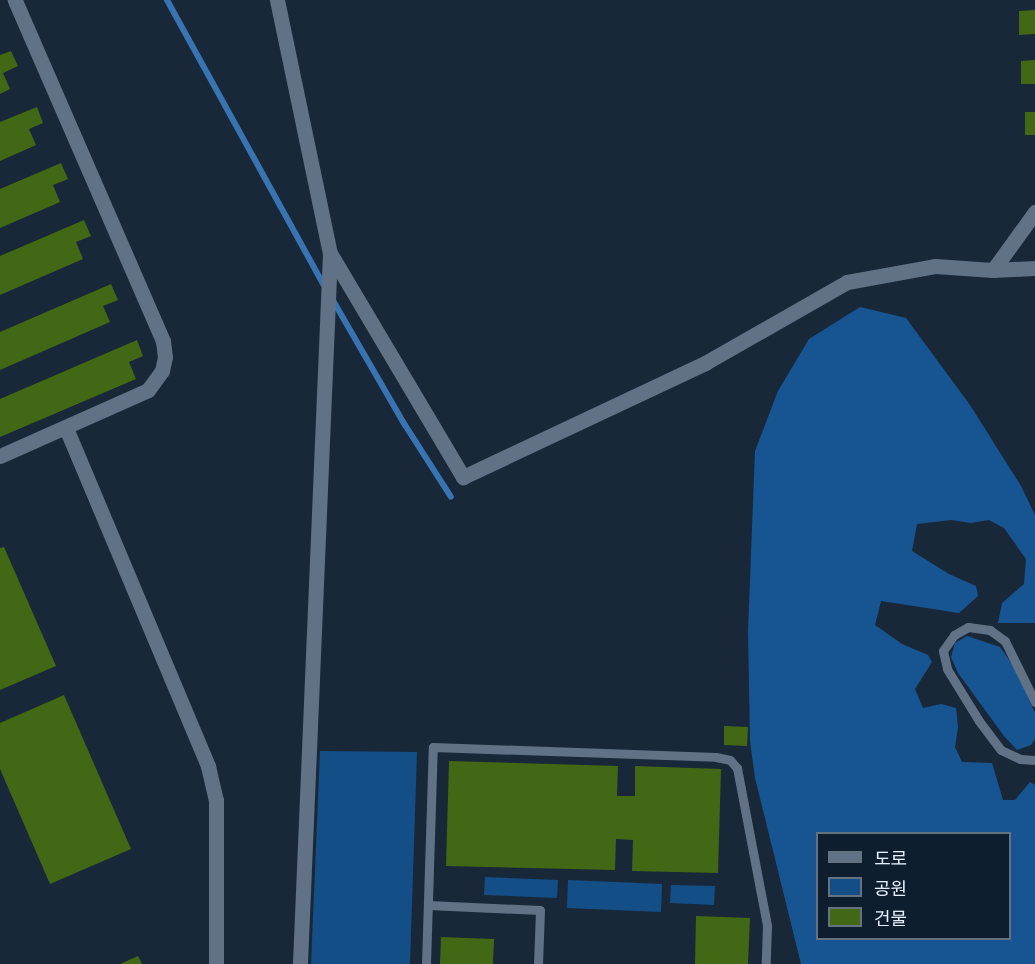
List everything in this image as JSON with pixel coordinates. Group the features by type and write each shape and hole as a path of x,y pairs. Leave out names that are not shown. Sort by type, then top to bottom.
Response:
{"street":[{"path":"0,456 148,390 162,371 165,357 163,341 15,0"},
{"path":"276,0 330,261 326,303 300,964"},
{"path":"993,270 1035,212"},
{"path":"330,261 463,477 705,363 847,282 935,266 993,270 1035,268"},
{"path":"66,428 208,766 216,800 216,964"}],"lane":[{"path":"1035,702 1005,641 990,630 968,627 954,635 943,651 946,669 1001,750 1020,759 1035,760"},
{"path":"426,964 433,747 716,756 730,760 737,768 767,926 766,964"},
{"path":"428,905 540,910 538,964"}],"green space":[{"path":"320,751 417,752 410,964 311,964"},
{"path":"485,877 558,880 557,898 484,895"},
{"path":"568,880 662,884 661,912 567,908"},
{"path":"671,885 715,886 714,905 670,903"}],"shaded area":[{"path":"860,307 906,318 970,405 1021,486 1035,515 1035,623 998,623 1002,603 1024,584 1026,559 1004,528 989,520 971,523 951,520 917,524 912,551 949,574 976,586 978,596 959,613 881,601 875,625 902,644 928,655 932,662 915,689 923,708 941,704 956,708 958,727 955,747 962,762 992,763 1003,800 1015,800 1030,782 1035,785 1035,964 801,964 755,778 750,741 748,631 755,451 778,391 809,339"},
{"path":"967,636 1000,647 1015,668 1035,713 1035,739 1031,745 1017,750 1004,736 958,673 951,657 955,643"}],"building":[{"path":"1035,10 1035,34 1019,35 1019,11"},
{"path":"11,51 18,66 3,73 10,89 0,94 0,55"},
{"path":"1035,60 1035,84 1021,84 1021,61"},
{"path":"37,107 43,123 29,129 36,145 0,161 0,122"},
{"path":"1025,112 1035,112 1035,135 1025,135"},
{"path":"61,163 68,179 53,185 60,202 0,228 0,189"},
{"path":"84,220 91,236 76,242 83,259 0,295 0,256"},
{"path":"111,284 118,300 103,306 110,322 0,370 0,332"},
{"path":"137,340 143,356 129,362 136,379 0,437 0,399"},
{"path":"4,547 56,666 0,690 0,548"},
{"path":"64,695 131,849 50,884 0,769 0,723"},
{"path":"724,726 748,727 747,746 724,745"},
{"path":"449,761 618,766 617,796 635,796 635,766 721,769 718,873 632,871 633,840 616,839 615,870 446,866"},
{"path":"696,916 750,918 748,964 695,964"},
{"path":"441,937 494,939 493,964 440,964"},
{"path":"138,956 142,964 120,964"}],"waterway":[{"path":"167,0 324,285"},
{"path":"331,297 405,425 451,497"}]}
